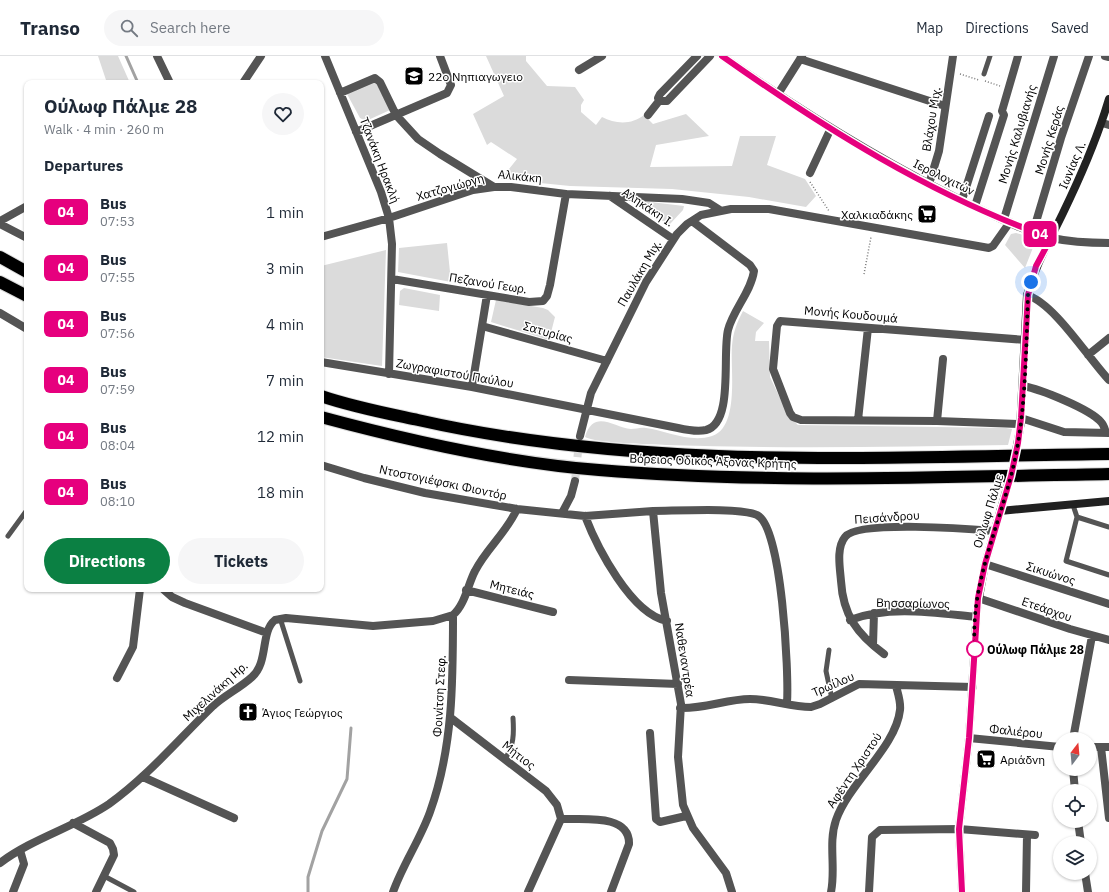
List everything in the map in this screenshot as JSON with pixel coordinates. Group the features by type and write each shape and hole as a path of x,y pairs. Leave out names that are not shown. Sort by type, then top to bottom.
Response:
{"highway":[{"path":"0,257 24,270"},
{"path":"0,282 24,294"},
{"name":"Βόρειος Οδικός Άξονας Κρήτης","path":"324,397 426,422 502,437 665,454 753,457 880,458 1109,454"},
{"name":"Βόρειος Οδικός Άξονας Κρήτης","path":"324,418 383,433 492,455 597,470 662,474 760,477 1109,474"}],"street":[{"path":"157,56 169,80"},
{"path":"245,80 261,56"},
{"name":"Τζανάκη Ηρακλή","path":"325,56 381,192 389,218 392,235 389,374"},
{"path":"356,132 449,91 451,85 440,56"},
{"path":"579,70 602,56"},
{"path":"648,115 659,101 658,98 660,94 697,56"},
{"path":"659,101 667,101 710,56"},
{"name":"Ιερολοχιτών","path":"722,56 778,94 878,157 962,200 1033,232 1051,238 1109,243"},
{"name":"Βλάχου Μιχ.","path":"929,184 939,151 952,56"},
{"path":"975,206 1004,115 1002,111 1018,56"},
{"name":"Μονής Καλυβιανής","path":"1007,220 1054,56"},
{"name":"Μονής Κεράς","path":"1033,232 1061,138 1089,56"},
{"path":"1105,56 1109,57"},
{"path":"778,94 801,57 944,106"},
{"name":"Αλικάκη","path":"340,93 375,78 380,82 396,115 428,146 494,187 511,187 566,194 695,200 714,205 720,210"},
{"name":"Ιωνίας Λ.","path":"1051,238 1106,124 1109,99"},
{"path":"962,200 989,116"},
{"path":"810,173 831,128"},
{"name":"Χατζογιώργη","path":"324,237 389,218 473,190 494,187"},
{"name":"Πεζανού Γεωρ.","path":"392,279 529,302 544,299 550,285 566,194"},
{"name":"Αληκάκη Ι.","path":"610,196 673,238"},
{"path":"0,221 24,208"},
{"name":"Παυλάκη Μιχ.","path":"580,436 585,410 591,393 646,282 673,238 692,221 708,213 720,210 764,208 989,248 994,246 1007,220"},
{"name":"Ζωγραφιστού Παύλου","path":"324,363 472,387 687,430 702,430 711,428 720,420 723,411 726,352 730,324 754,271 750,265 692,221"},
{"path":"0,224 24,236"},
{"name":"Ούλωφ Πάλμε","path":"962,892 959,829 969,738 978,598 985,564 1013,467 1021,424 1028,295 1036,266 1051,238"},
{"path":"472,387 488,295"},
{"path":"1028,295 1038,299 1051,311 1109,380"},
{"path":"0,313 24,327"},
{"name":"Μονής Κουδουμά","path":"858,420 797,419 790,413 774,374 778,322 1026,340"},
{"name":"Σατυρίας","path":"482,326 607,361"},
{"path":"868,328 858,420 1021,424 1064,432 1108,433"},
{"path":"1088,355 1109,338"},
{"path":"937,421 943,359"},
{"path":"1023,386 1048,394 1094,416 1101,422 1108,433"},
{"name":"Ντοστογιέφσκι Φιοντόρ","path":"324,466 425,493 517,509 562,513"},
{"path":"575,481 571,496 562,513 585,516 653,511 741,512 757,515 763,519 771,538 784,624 788,680 787,703"},
{"path":"1001,508 1073,505 1109,501"},
{"name":"Φοινίτση Στεφ.","path":"393,892 424,828 444,764 451,718 453,615 459,609 466,590 485,553 517,509"},
{"name":"Ναθεναντρέα","path":"653,511 661,594 678,684 680,708 677,735 678,770 681,797 686,816 726,873 732,892"},
{"path":"585,516 596,540 629,595 654,616 666,621"},
{"name":"Πεισάνδρου","path":"884,654 873,645 850,620 842,597 840,560 842,542 848,533 858,530 918,526 994,531"},
{"name":"Σικυώνος","path":"985,564 1109,604"},
{"name":"Μητειάς","path":"466,590 553,612"},
{"path":"117,678 133,647 140,592"},
{"path":"166,592 180,601 267,633"},
{"name":"Ετεάρχου","path":"978,598 1092,636 1109,640"},
{"path":"873,645 874,613"},
{"name":"Βησσαρίωνος","path":"850,620 874,613 929,613 976,617"},
{"path":"280,618 344,624 389,625 440,620 453,615"},
{"name":"Μιχελινάκη Ηρ.","path":"0,863 20,850 99,810 143,777 217,703 255,674 262,659 267,633 273,622 280,618"},
{"path":"1074,732 1092,636"},
{"path":"569,680 678,684"},
{"name":"Τρωίλου","path":"680,708 751,699 811,707 859,684 973,687"},
{"name":"Αφέντη Χριστού","path":"831,892 834,873 832,839 835,823 849,795 894,731 900,707 896,686"},
{"name":"Μήτιος","path":"451,718 546,791 557,805 561,819"},
{"path":"650,733 656,819 660,822 686,816"},
{"name":"Φαλιέρου","path":"969,738 1053,746"},
{"path":"1105,747 1109,818"},
{"path":"143,777 234,818"},
{"path":"528,892 561,819 607,820 617,823 625,830 629,837 628,844 611,892"},
{"path":"73,823 110,843 113,849 114,855 96,892"},
{"path":"869,892 872,837 877,831 884,828 959,829 1031,835 1026,892"},
{"path":"13,892 24,864 20,850"},
{"path":"1086,880 1088,892"}],"lane":[{"path":"984,74 990,56"},
{"path":"1073,505 1077,517 1066,561 1109,575"},
{"path":"8,536 24,514"},
{"path":"1077,517 1109,527"},
{"path":"280,618 300,681"},
{"path":"829,650 826,671 832,698"},
{"path":"505,759 511,750 514,740 513,718"},
{"path":"104,876 134,892"}],"path":[{"path":"810,173 808,178 815,192 837,222"},
{"path":"864,274 873,228"}],"shaded area":[{"path":"98,56 118,56 129,80 106,80"},
{"path":"486,56 526,56 526,61 547,86 575,87 584,100 581,105 581,112 596,125 602,117 612,121 629,122 634,121 644,115 653,124 686,114 709,136 656,145 650,167 732,166 740,136 776,136 767,165 805,179 816,196 806,207 749,197 672,189 570,186 501,179 517,159 491,142 487,145 473,114 504,96"},
{"path":"372,82 376,83 390,110 366,121 360,118 347,94"},
{"path":"642,201 684,206 683,210 670,224 667,224 639,205 639,202"},
{"path":"1016,233 1027,236 1032,240 1034,245 1025,268 1005,245 1011,234"},
{"path":"447,243 451,282 398,272 399,248"},
{"path":"386,250 382,366 324,357 324,265"},
{"path":"404,288 440,295 439,311 399,305 400,291"},
{"path":"496,300 548,310 555,317 549,340 491,322"},
{"path":"743,311 764,323 756,332 755,341 769,341 770,377 788,415 798,425 1006,428 1012,429 1008,445 752,447 624,443 600,441 585,437 589,428 594,423 599,421 625,428 654,429 679,436 695,438 712,436 721,430 727,421 730,409 732,396 733,341 739,319"}],"waterway":[{"path":"126,56 137,80"},
{"path":"308,892 308,877 322,831 347,779 351,728"}],"tunnel":[{"path":"575,481 579,442"}],"bus line":[{"name":"04","path":"722,56 789,101 878,157 975,206 1033,232 1051,238 1042,252 1031,278 1028,295 1021,418 1018,443 1011,476 985,564 978,598 969,738 959,829 962,892"}],"place":[{"name":"22ο Νηπιαγωγειο","path":"414,76"},
{"name":"Χαλκιαδάκης","path":"927,214"},
{"name":"Ούλωφ Πάλμε 28","path":"975,649"},
{"name":"Άγιος Γεώργιος","path":"248,712"},
{"name":"Αριάδνη","path":"986,759"}],"route":[{"path":"975,649 978,598 985,564 1011,476 1018,443 1021,418 1028,295 1031,282"}]}
